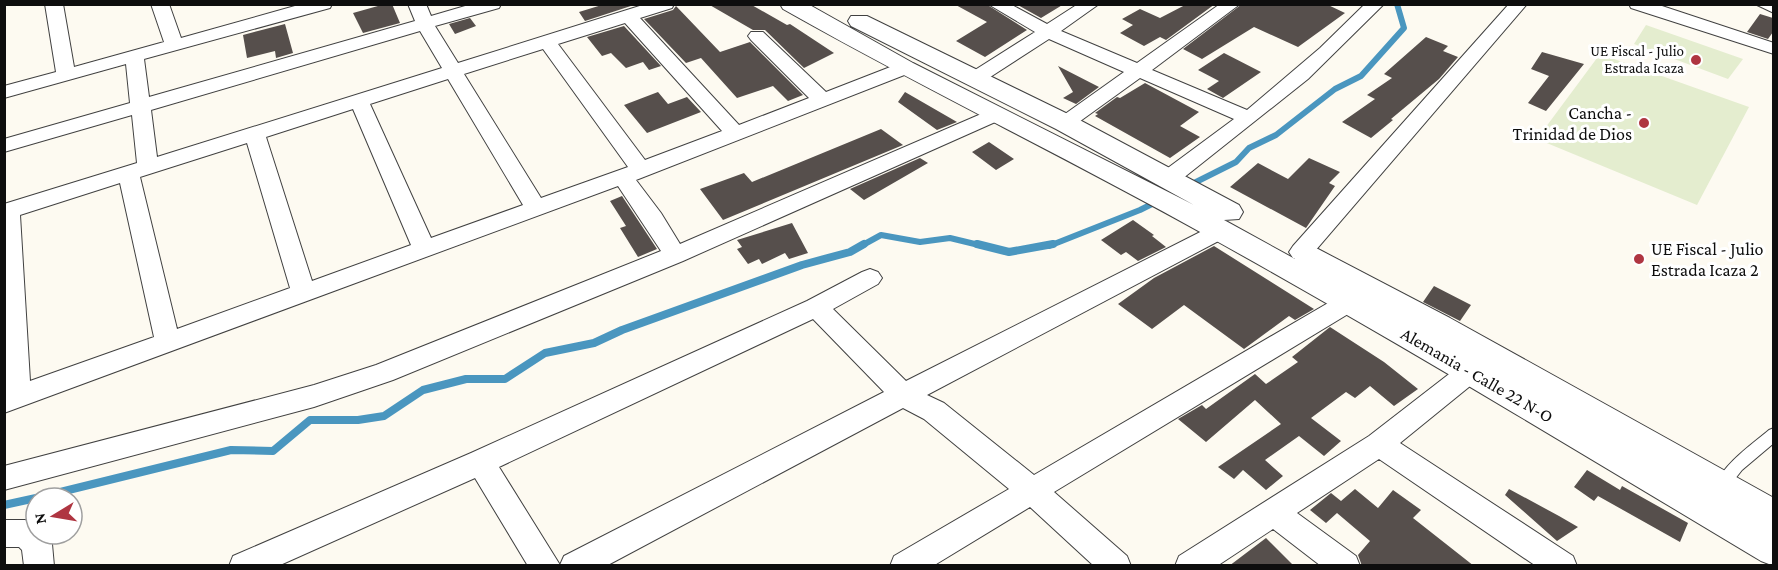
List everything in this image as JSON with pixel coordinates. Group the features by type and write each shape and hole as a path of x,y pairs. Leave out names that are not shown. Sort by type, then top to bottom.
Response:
{"street":[{"path":"54,4 66,75"},
{"path":"160,4 174,45"},
{"path":"4,92 174,45 279,10 324,4"},
{"path":"417,4 425,24 535,207"},
{"path":"4,146 493,4"},
{"path":"666,4 7,211 11,400 535,207 631,174 905,68"},
{"path":"791,4 995,116 1173,190"},
{"path":"827,4 1065,123 1173,190"},
{"path":"996,4 1048,32 1249,118"},
{"path":"974,79 1090,4"},
{"path":"1065,123 1232,4"},
{"path":"1301,252 1519,4"},
{"path":"1637,4 1773,49"},
{"path":"1763,4 1773,8"},
{"path":"1173,190 1249,118 1343,38 1374,5"},
{"path":"629,17 736,134"},
{"path":"757,36 824,101"},
{"path":"547,42 631,174 675,255"},
{"path":"134,56 141,106 138,169 168,342"},
{"path":"359,101 424,249"},
{"path":"4,478 324,393 384,373 675,255 995,116"},
{"path":"255,134 303,292"},
{"name":"Alemania - Calle 22 N-O","path":"1173,190 1301,252 1439,326 1773,517"},
{"name":"Alemania - Calle 22 N-O","path":"1173,190 1220,230 1471,371 1773,549"},
{"path":"575,566 1220,230"},
{"path":"244,566 482,462 816,307 870,278"},
{"path":"906,566 1349,302"},
{"path":"816,307 903,395 934,411 1032,490 1116,566"},
{"path":"1190,566 1378,444 1471,371"},
{"path":"1378,444 1562,566"},
{"path":"482,462 545,566"},
{"path":"1272,511 1345,566"},
{"path":"4,534 25,533 37,544 39,566"}],"lane":[{"path":"1721,486 1737,466 1773,434"}],"green space":[{"path":"1646,25 1743,59 1728,79 1634,44"},
{"name":"Cancha - Trinidad de Dios","path":"1600,54 1749,107 1697,205 1537,139"}],"building":[{"path":"392,4 400,23 363,33 353,13"},
{"path":"605,4 637,4 585,21 579,12"},
{"path":"708,4 750,4 787,25 790,24 834,53 804,68 765,30 753,30"},
{"path":"954,4 986,4 1027,30 985,57 956,41 987,22"},
{"path":"1016,4 1064,4 1041,18"},
{"path":"1187,4 1215,4 1166,40 1160,37 1144,46 1120,33 1133,25 1122,19 1140,9 1160,18"},
{"path":"1242,4 1326,4 1345,13 1298,47 1254,27 1202,59 1183,49"},
{"path":"676,6 720,52 750,42 803,95 788,101 773,86 737,98 701,58 686,63 644,19 673,10"},
{"path":"1760,14 1773,18 1773,32 1768,39 1747,32"},
{"path":"470,18 476,26 455,34 449,24"},
{"path":"285,24 293,53 276,58 275,51 247,58 243,35"},
{"path":"624,26 661,66 649,70 643,62 626,68 611,53 602,56 587,37"},
{"path":"1426,37 1448,46 1443,51 1458,57 1439,79 1371,138 1342,122 1375,99 1367,95 1392,78 1384,74"},
{"path":"1542,52 1584,64 1546,111 1528,103 1549,76 1531,69"},
{"path":"1224,53 1261,72 1223,98 1207,89 1219,81 1198,70"},
{"path":"1058,66 1099,87 1076,104 1063,98 1073,92"},
{"path":"1145,83 1199,112 1180,126 1200,137 1170,158 1095,116 1098,114 1095,113 1117,97 1120,98"},
{"path":"658,92 668,104 687,97 701,112 647,133 624,105"},
{"path":"905,92 957,122 937,130 898,102"},
{"path":"881,129 903,145 723,220 700,189 744,173 752,182"},
{"path":"989,142 1014,159 996,170 972,152"},
{"path":"920,158 928,163 864,200 850,189"},
{"path":"1309,158 1340,172 1329,183 1335,186 1306,228 1230,187 1258,163 1288,179"},
{"path":"622,196 657,249 638,257 620,228 626,226 610,201"},
{"path":"1133,220 1166,247 1138,261 1126,252 1121,255 1101,240"},
{"path":"792,223 808,253 789,259 785,253 762,264 759,259 748,264 737,249 742,247 737,240"},
{"path":"1214,246 1314,309 1295,320 1289,316 1244,349 1184,305 1152,329 1118,304 1154,278"},
{"path":"1434,286 1471,305 1460,321 1423,302"},
{"path":"1330,327 1384,362 1418,389 1394,406 1370,386 1355,398 1346,392 1311,418 1341,441 1324,456 1299,436 1265,460 1283,476 1266,490 1243,470 1234,479 1218,467 1281,424 1255,400 1206,442 1178,419 1202,405 1206,409 1255,374 1266,384 1298,362 1292,357"},
{"path":"1587,470 1620,490 1622,486 1688,523 1680,542 1598,496 1594,501 1574,487"},
{"path":"1355,489 1378,508 1393,490 1421,510 1413,518 1474,566 1362,566 1358,555 1370,541 1337,513 1326,523 1310,510 1331,493 1341,501"},
{"path":"1509,489 1578,527 1557,541 1505,495"},
{"path":"1266,538 1294,566 1229,566"}],"waterway":[{"path":"1049,246 1140,210 1236,162 1249,148 1276,135 1335,89 1361,76 1404,28 1397,4"},
{"path":"861,246 881,235 920,242 950,238 983,246"},
{"path":"4,505 231,450 273,451 310,420 358,420 384,416 423,390 466,379 505,379 545,353 594,343 622,330 802,265 850,252 864,244"},
{"path":"977,244 1009,252 1053,244"}],"place":[{"name":"UE Fiscal - Julio Estrada Icaza","path":"1696,60"},
{"name":"Cancha - Trinidad de Dios","path":"1644,123"},
{"name":"UE Fiscal - Julio Estrada Icaza 2","path":"1639,259"}]}
